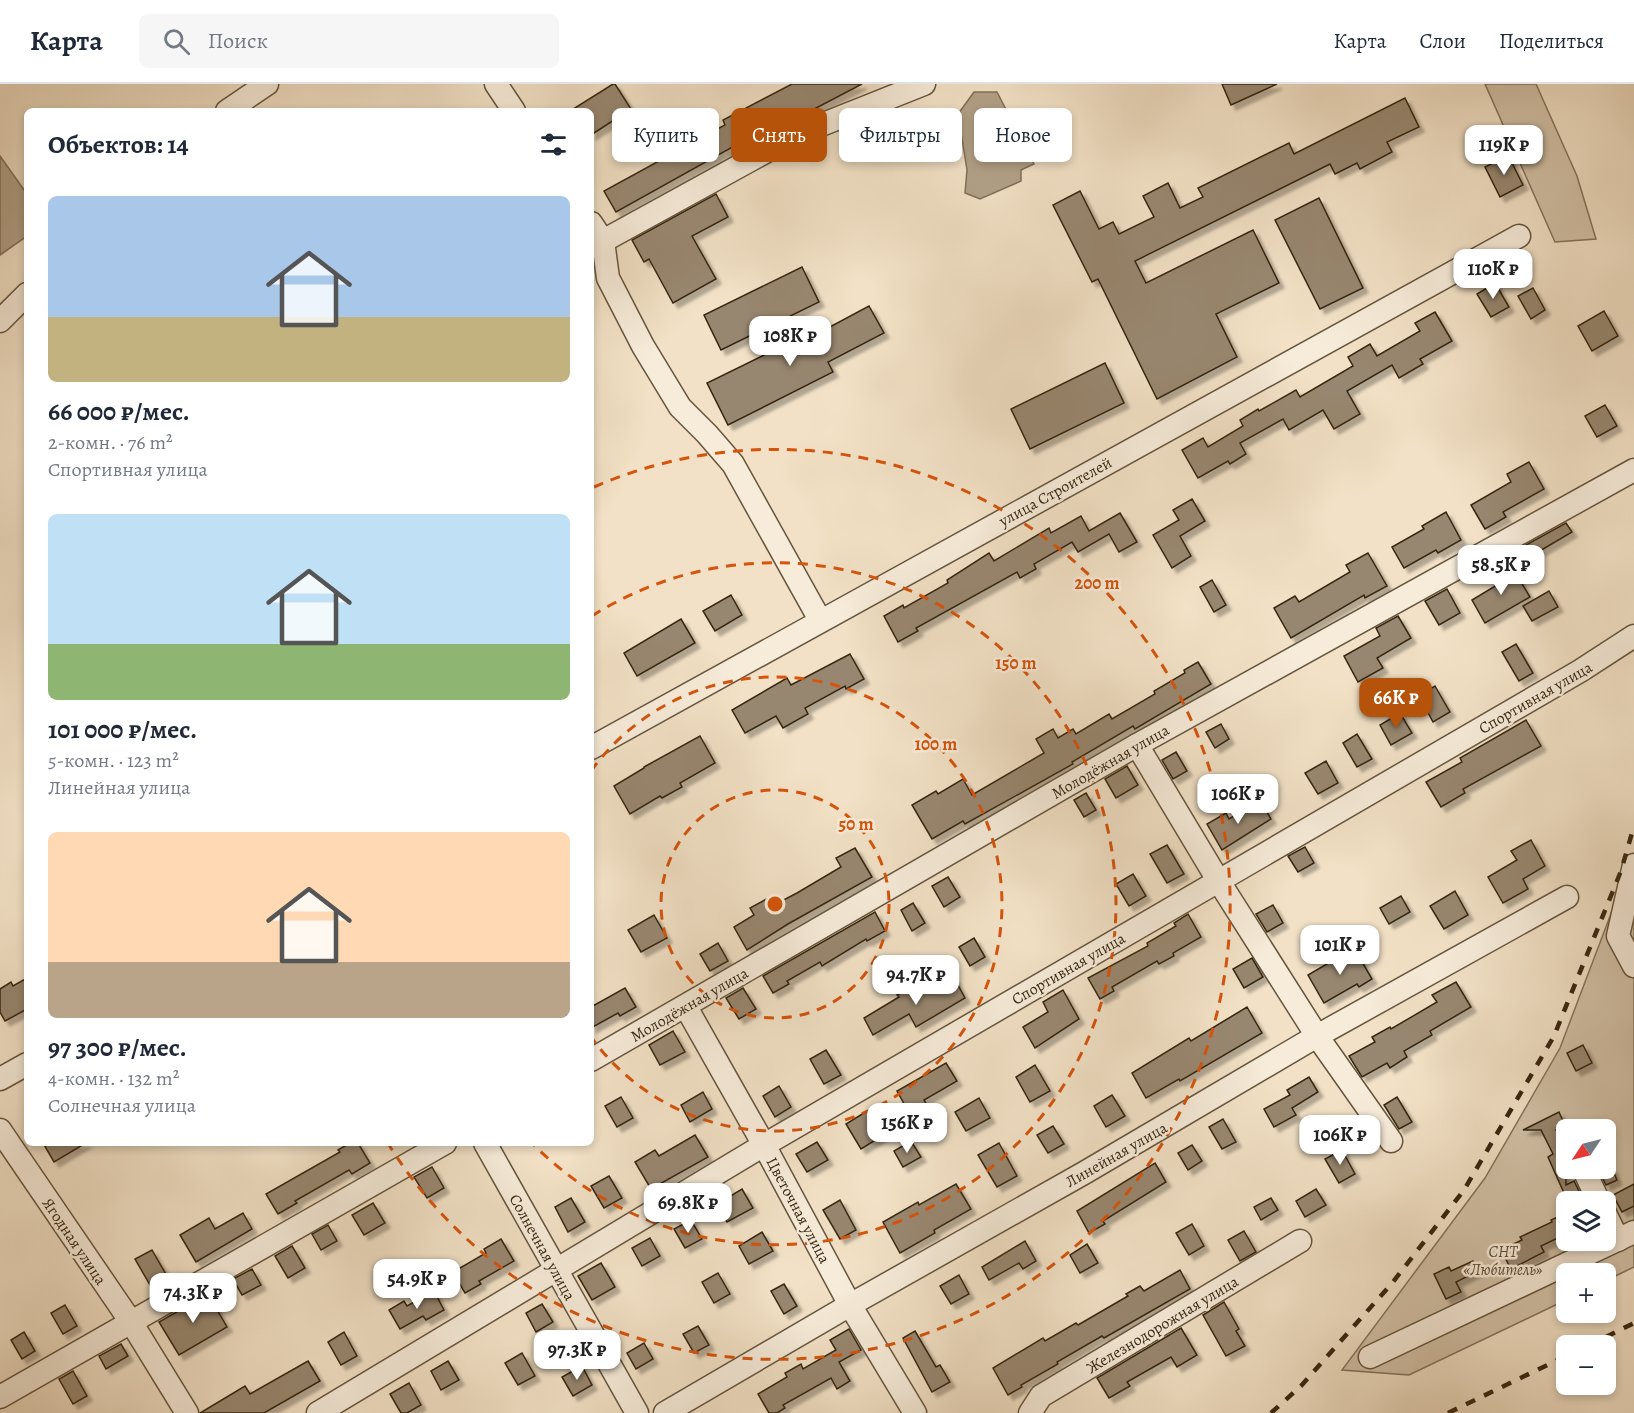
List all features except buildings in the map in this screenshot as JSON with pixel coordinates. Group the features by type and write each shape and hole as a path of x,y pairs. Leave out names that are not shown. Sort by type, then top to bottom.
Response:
{"street":[{"path":"231,108 267,84"},
{"path":"496,84 512,108"},
{"path":"820,620 733,464 680,407 643,346 608,278 597,232 796,135 924,84"},
{"name":"улица Строителей","path":"594,746 1519,236"},
{"path":"0,321 24,297"},
{"name":"Молодёжная улица","path":"594,1058 1137,745 1634,470"},
{"name":"Спортивная улица","path":"318,1413 764,1145 1581,671 1634,636"},
{"path":"1137,745 1218,880 1317,1036 1391,1141"},
{"path":"1634,865 1618,936 1634,966"},
{"name":"Линейная улица","path":"665,1413 1084,1173 1317,1036 1567,897"},
{"name":"Цветочная улица","path":"686,1006 850,1305 915,1413"},
{"path":"0,1079 24,1066"},
{"name":"Ягодная улица","path":"0,1130 131,1322 187,1413"},
{"path":"0,1397 440,1146"},
{"name":"Солнечная улица","path":"487,1146 637,1413"},
{"path":"1370,1357 1626,1236"},
{"name":"Железнодорожная улица","path":"1030,1413 1041,1396 1300,1241"}],"green space":[{"path":"1485,84 1536,84 1577,176 1596,239 1555,242"},
{"name":"СНТ «Любитель»","path":"1634,853 1634,1267 1616,1276 1616,1263 1556,1263 1556,1305 1409,1375 1342,1370 1485,1178 1560,1048"}],"shaded area":[{"path":"974,92 997,92 1005,108 974,108 974,162 1033,162 1034,164 1021,170 1021,181 980,199 965,193 967,170 962,139 962,108"},
{"path":"0,156 24,190 24,238 0,255"}],"railway":[{"path":"1271,1413 1301,1386 1393,1282 1464,1190 1554,1036 1621,871 1634,826"},
{"path":"1610,1335 1634,1323"},
{"path":"1448,1413 1556,1361"}]}
